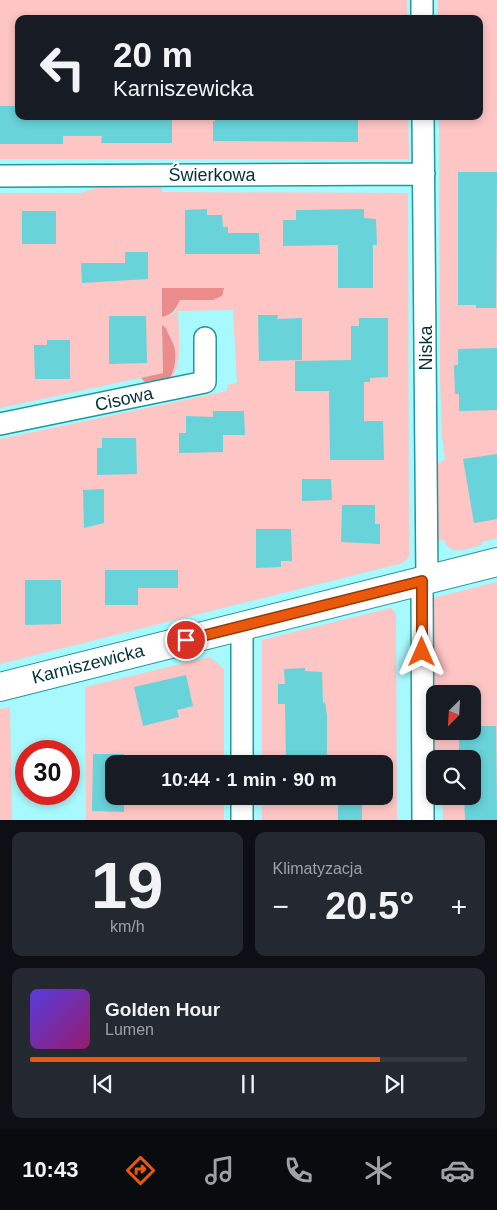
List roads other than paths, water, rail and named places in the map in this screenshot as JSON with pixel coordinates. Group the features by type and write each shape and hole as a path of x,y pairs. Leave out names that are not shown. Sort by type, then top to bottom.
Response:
{"street":[{"path":"422,0 422,15"},
{"name":"Niska","path":"423,120 425,580 423,820"},
{"name":"Świerkowa","path":"0,176 424,174"},
{"name":"Cisowa","path":"0,424 205,382 205,338"},
{"name":"Karniszewicka","path":"0,687 497,562"},
{"path":"242,626 242,755"},
{"path":"242,805 242,820"}]}
